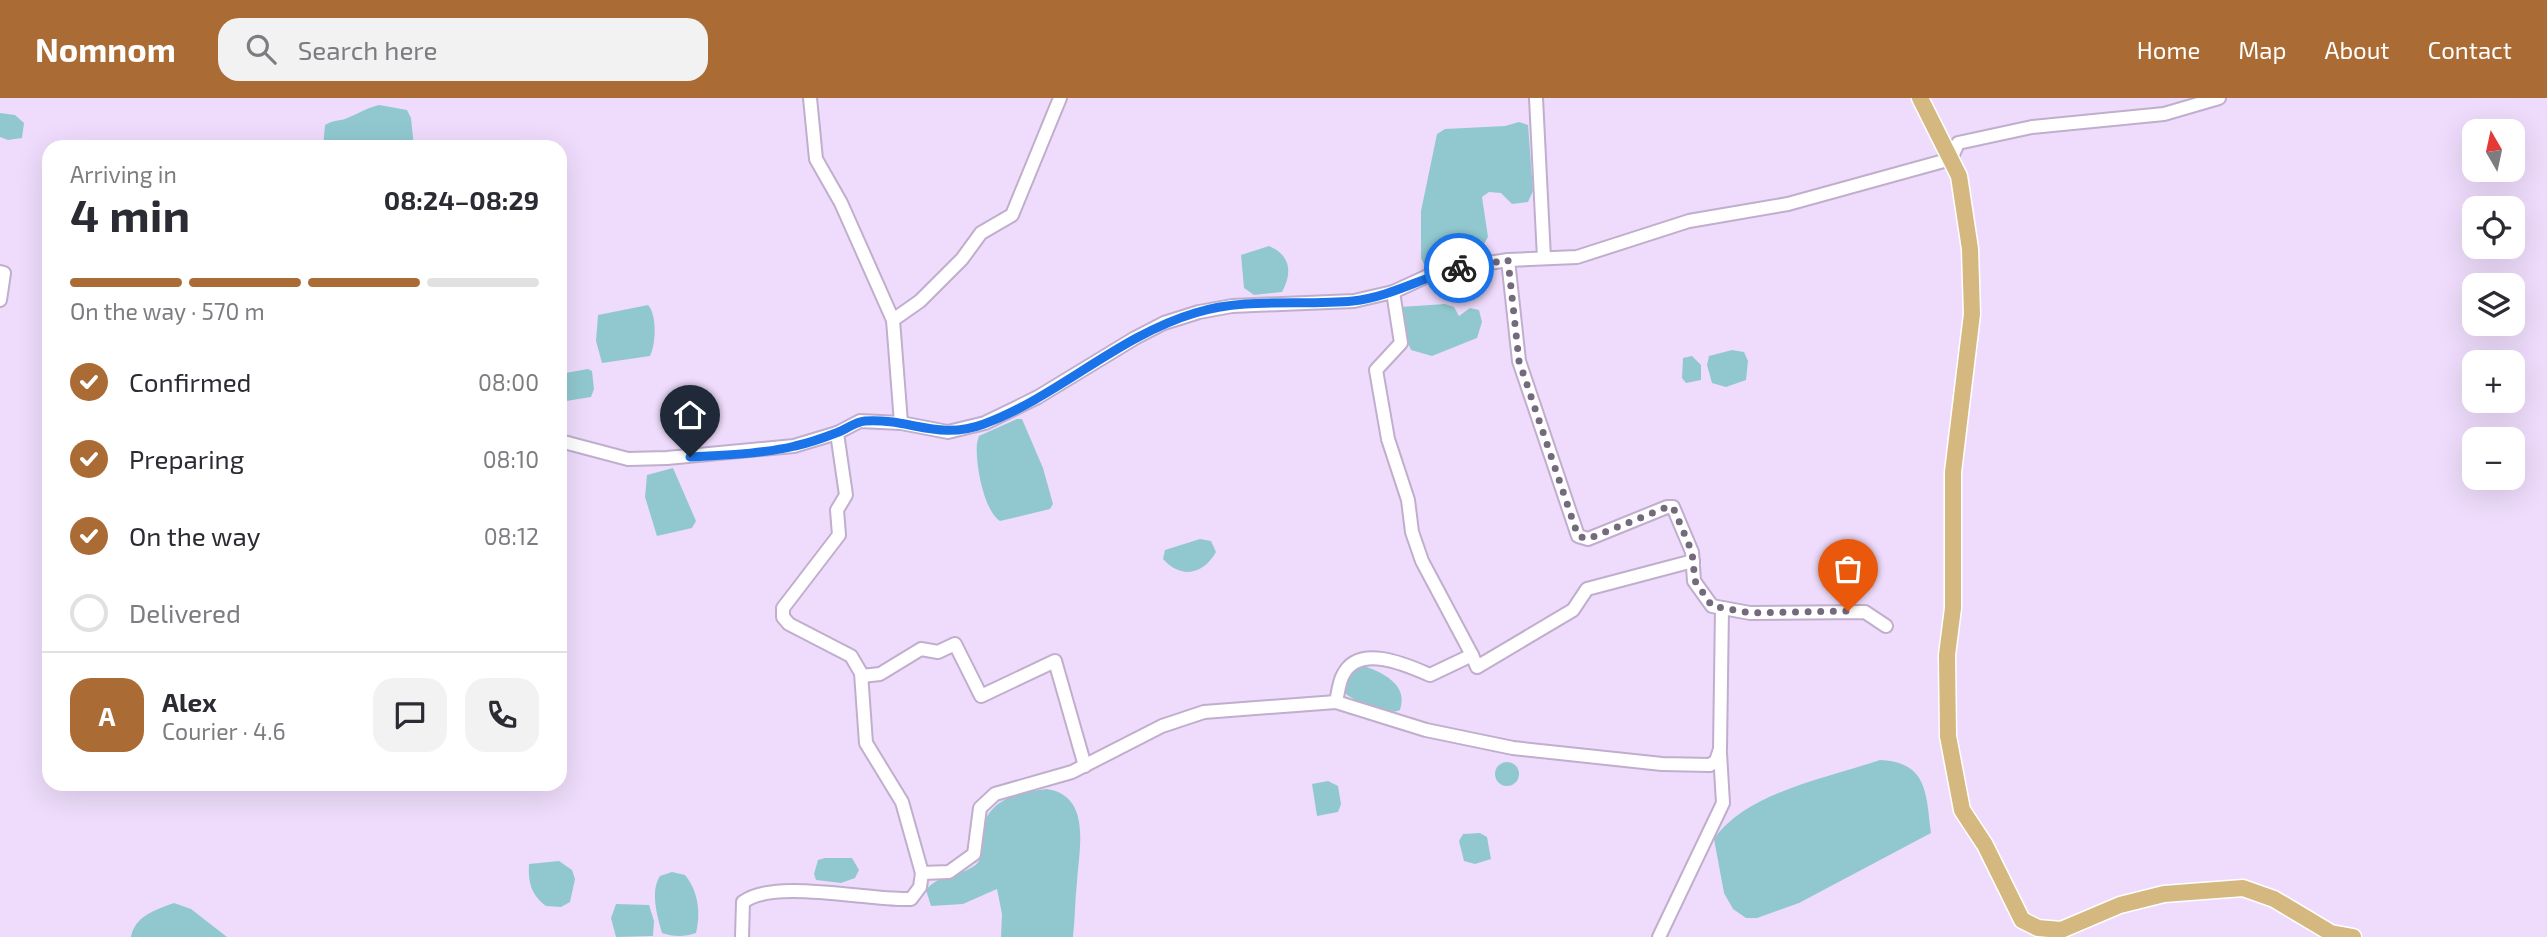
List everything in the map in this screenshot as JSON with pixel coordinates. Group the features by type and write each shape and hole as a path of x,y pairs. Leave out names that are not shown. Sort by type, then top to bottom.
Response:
{"main road":[{"path":"1920,98 1959,176 1970,248 1972,314 1953,472 1953,608 1947,655 1948,736 1952,770 1962,810 1985,845 2022,920 2038,928 2061,930 2120,905 2164,894 2244,888 2274,899 2331,933 2353,937"}],"street":[{"path":"810,98 816,159 841,203 893,320 901,423"},
{"path":"893,320 920,301 981,233 1012,215 1060,98"},
{"path":"1536,98 1544,258"},
{"path":"567,443 628,459 667,458 794,446 837,433 860,421 901,423 948,432 985,423 1038,397 1145,333 1199,312 1256,304 1354,301 1393,292 1430,275 1508,260 1577,257 1689,221 1788,204 1951,159 1958,143 2032,127 2164,114 2218,98"},
{"path":"1508,260 1519,361 1578,536 1588,539 1667,507 1673,507 1693,561 1695,581 1712,606 1750,613 1865,612 1886,626"},
{"path":"0,272 4,273 0,300"},
{"path":"1393,292 1401,343 1376,370 1388,439 1408,500 1412,532 1422,561 1477,667 1573,610 1587,589 1693,561"},
{"path":"742,937 743,902 752,895 791,891 911,899 920,887 922,873 902,802 866,743 862,676 851,656 789,624 783,617 783,608 839,535 837,510 846,495 837,433"},
{"path":"1659,937 1723,803 1720,749 1721,608"},
{"path":"862,676 866,678 880,674 921,649 938,652 955,644 981,696 1055,661 1085,765"},
{"path":"1336,702 1342,676 1348,668 1363,659 1394,660 1430,675 1472,655"},
{"path":"922,873 949,872 974,854 980,808 995,794 1085,765 1162,726 1203,712 1336,702 1426,730 1513,748 1662,764 1710,765 1716,761 1720,749"}],"shaded area":[{"path":"379,105 407,110 411,118 413,140 324,140 325,125"},
{"path":"0,113 15,115 24,123 22,138 8,140 0,137"},
{"path":"1519,122 1528,125 1533,191 1528,202 1512,204 1501,193 1489,192 1482,197 1488,237 1478,254 1425,266 1421,258 1421,211 1437,134 1445,129 1505,126"},
{"path":"1269,246 1285,259 1288,278 1282,292 1254,295 1244,288 1241,255"},
{"path":"1445,304 1454,307 1459,316 1470,308 1479,310 1482,322 1477,338 1432,356 1411,350 1403,330 1400,307"},
{"path":"648,305 655,329 650,356 602,363 596,341 598,315"},
{"path":"1732,350 1744,352 1748,361 1746,380 1726,387 1712,383 1707,365 1709,356"},
{"path":"1692,356 1701,365 1701,380 1686,383 1682,378 1683,358"},
{"path":"588,369 592,371 594,389 591,397 567,401 567,373"},
{"path":"1022,419 1043,468 1053,504 1050,509 1000,521 989,507 985,496 977,462 977,443 979,436"},
{"path":"673,468 696,521 692,528 657,536 645,497 647,475"},
{"path":"1200,539 1211,541 1216,552 1205,566 1198,570 1177,570 1163,559 1165,550"},
{"path":"1361,665 1392,680 1401,693 1400,710 1379,710 1346,694 1345,684 1348,677"},
{"path":"1880,760 1896,762 1916,774 1925,793 1931,833 1799,903 1757,918 1746,918 1733,909 1724,893 1714,839 1728,823 1767,798"},
{"path":"1507,762 1518,769 1519,774 1512,785 1507,786 1496,779 1495,774 1502,763"},
{"path":"1328,781 1338,786 1341,804 1338,812 1317,816 1312,784"},
{"path":"1047,789 1061,794 1071,802 1080,826 1073,937 1001,937 1002,914 997,889 963,904 931,906 926,890 931,885 968,870 979,861 983,827 994,808 1023,793"},
{"path":"1480,833 1487,837 1491,859 1475,864 1464,861 1459,841 1463,834"},
{"path":"852,858 859,870 855,878 841,883 816,880 814,874 818,860"},
{"path":"559,861 572,870 575,879 570,902 561,907 546,906 532,888 529,864"},
{"path":"672,872 685,875 696,895 696,933 679,936 662,933 655,904 655,889 660,876"},
{"path":"174,903 191,909 227,937 131,937 141,919"},
{"path":"616,904 649,905 654,921 653,936 616,937 611,918"}],"way so far":[{"path":"1459,268 1508,260 1519,361 1578,536 1588,539 1623,527 1647,514 1673,507 1692,552 1695,581 1712,606 1750,613 1848,611"}],"route":[{"path":"690,457 794,446 837,433 860,421 886,420 924,429 948,432 961,430 985,423 1038,397 1135,338 1181,317 1232,306 1354,301 1393,292 1430,275 1459,268"}]}
